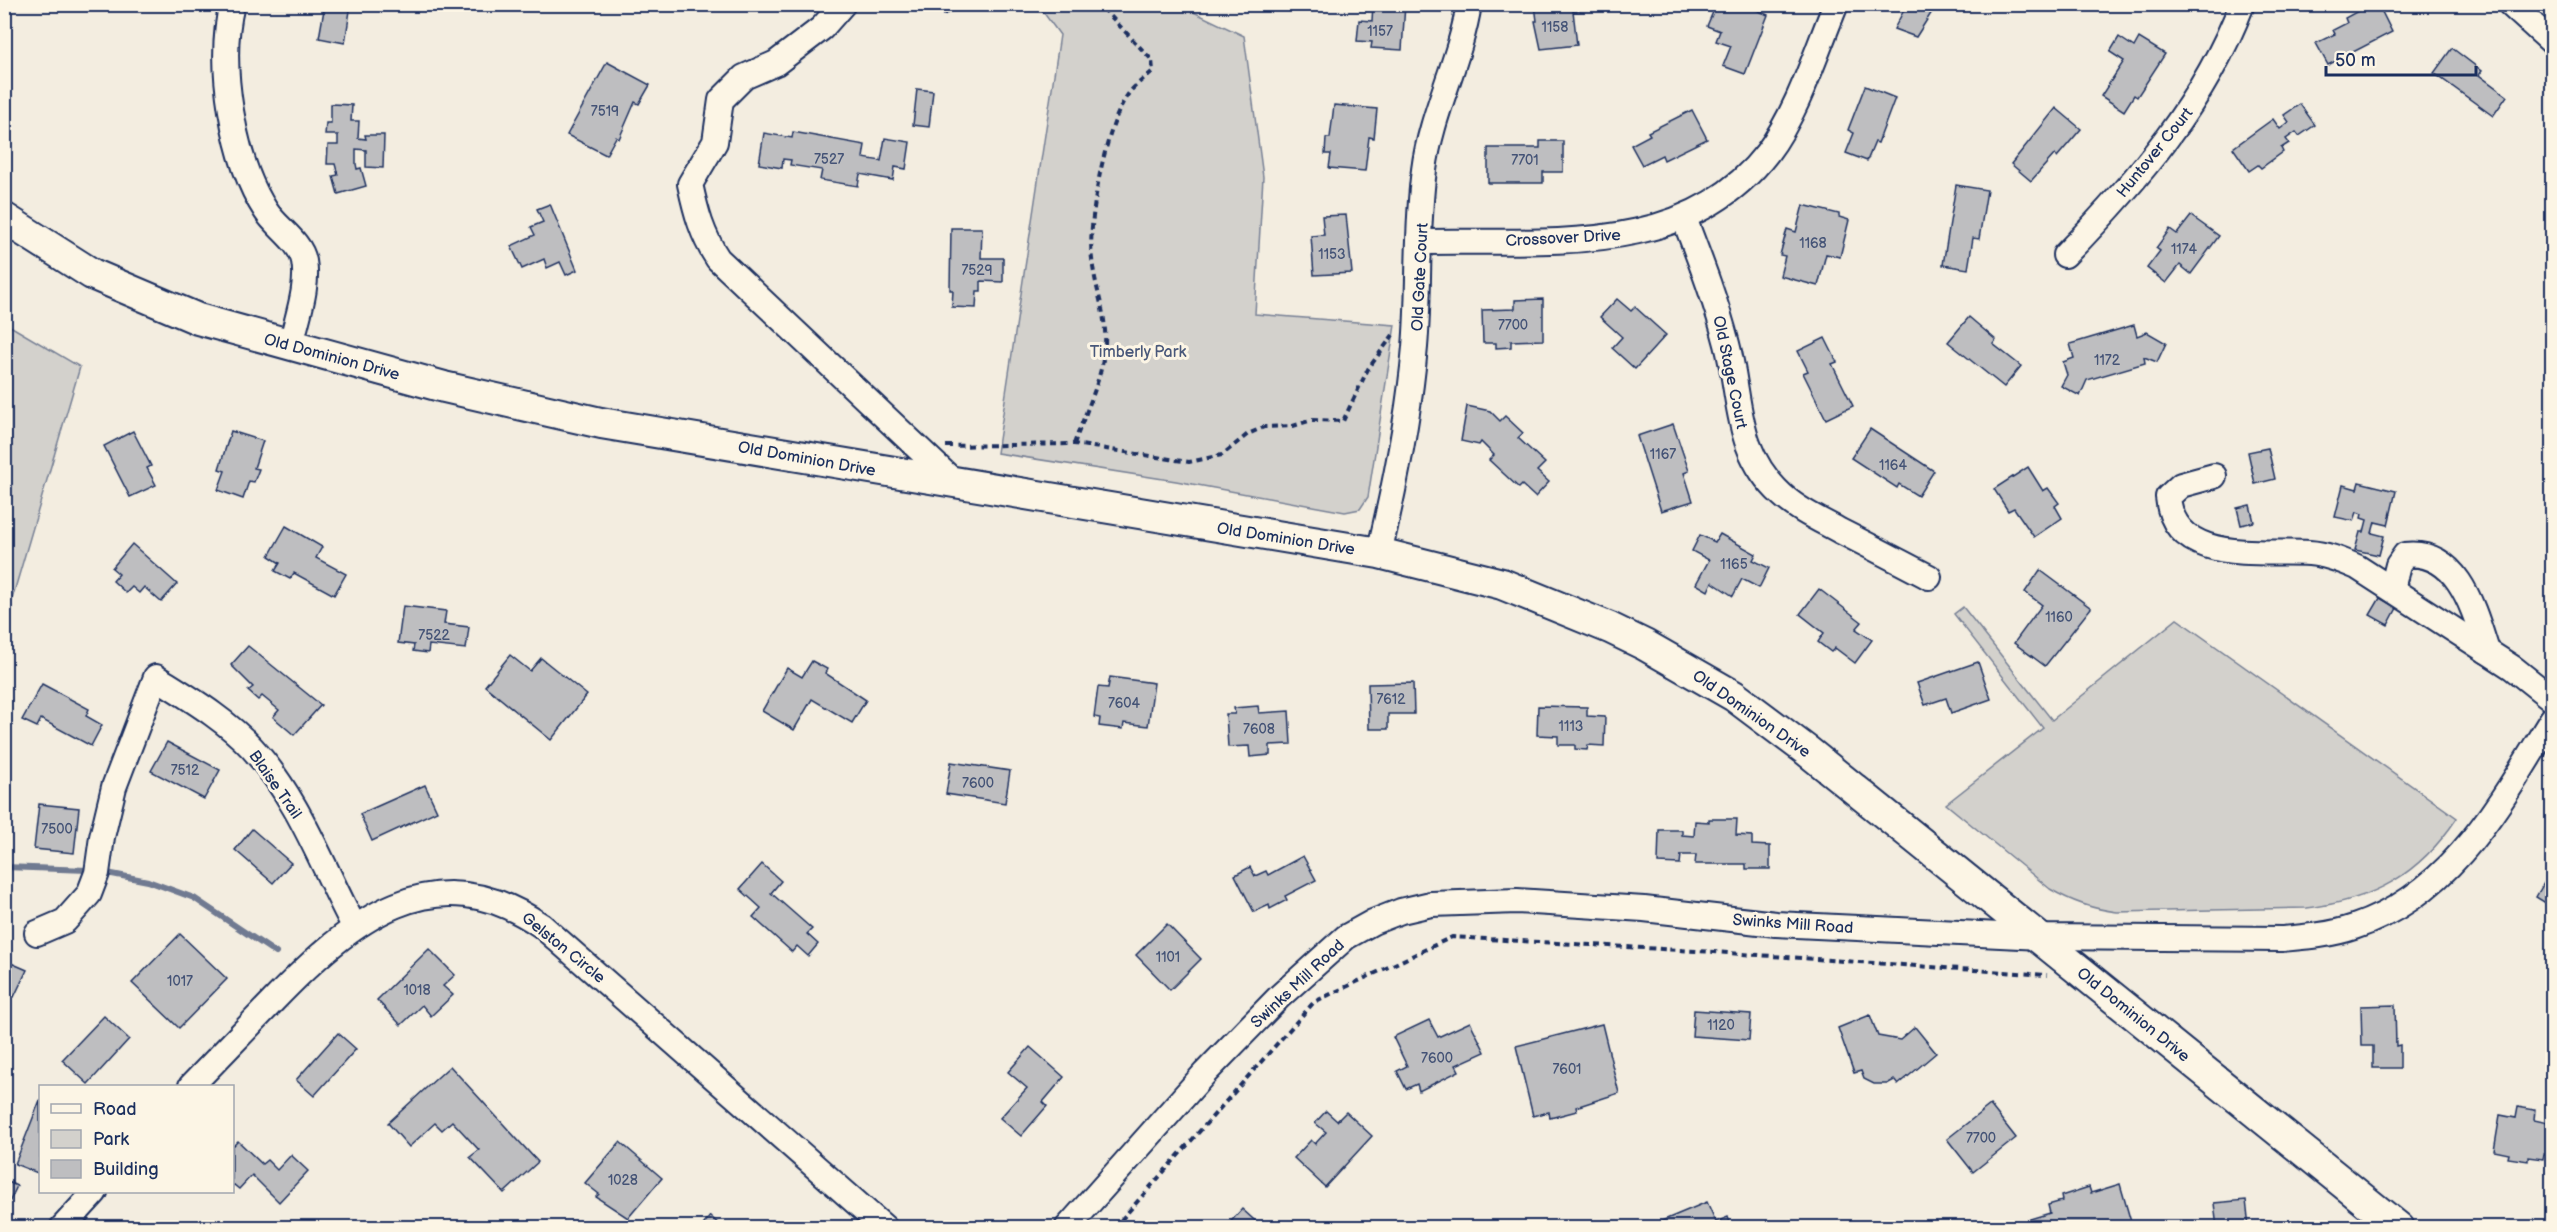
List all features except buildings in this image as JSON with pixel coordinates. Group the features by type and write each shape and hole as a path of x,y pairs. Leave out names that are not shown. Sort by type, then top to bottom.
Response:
{"main road":[{"name":"Old Dominion Drive","path":"4,218 92,274 198,319 291,346 561,415 1379,553 1502,584 1610,628 1734,696 1806,750 2399,1227"}],"street":[{"path":"232,4 226,48 228,98 247,169 267,212 297,244 304,258 306,273 291,346"},
{"path":"843,4 822,28 776,63 744,77 721,100 715,142 690,184 702,230 718,259 955,483"},
{"name":"Old Gate Court","path":"1379,553 1409,393 1418,303 1423,173 1428,142 1466,26 1469,4"},
{"name":"Crossover Drive","path":"1420,242 1611,238 1645,231 1684,218 1712,203 1744,180 1768,152 1790,112 1836,4"},
{"name":"Huntover Court","path":"2065,255 2172,133 2220,57 2242,4"},
{"path":"2510,4 2553,42"},
{"name":"Old Stage Court","path":"1684,218 1719,315 1728,348 1742,431 1751,455 1764,476 1782,495 1805,512 1929,577"},
{"path":"2214,476 2181,484 2168,497 2169,511 2179,530 2202,544 2227,551 2311,553 2330,556 2357,567 2487,651 2553,699"},
{"path":"2392,589 2398,565 2405,555 2420,553 2437,559 2451,571 2469,597 2487,651"},
{"name":"Blaise Trail","path":"37,933 65,921 89,894 97,873 102,837 114,787 156,677 219,719 251,748 269,770 301,818 354,927"},
{"name":"Swinks Mill Road","path":"1066,1227 1205,1072 1280,996 1346,937 1372,922 1401,911 1431,904 1517,901 1644,909 1776,924 2041,937 2282,939 2329,933 2378,918 2401,906 2443,875 2464,853 2549,732"},
{"name":"Gelston Circle","path":"192,1085 299,974 354,927 384,909 417,897 440,893 468,894 495,900 521,911 542,926 885,1227"},
{"path":"62,1227 92,1193"}],"path":[{"path":"1074,444 1096,383 1105,347 1105,318 1092,259 1092,232 1102,164 1111,126 1129,92 1153,71 1152,60 1099,4"},
{"path":"937,446 1074,444 1189,462 1222,455 1248,434 1264,427 1293,426 1312,420 1343,421 1368,369 1418,303"},
{"path":"1114,1227 1314,1002 1452,937 1714,952 2051,976"}],"green space":[{"name":"Timberly Park","path":"1038,5 1179,5 1244,36 1263,177 1255,314 1395,325 1368,497 1360,509 1345,512 1176,481 997,453 1060,35"},
{"path":"5,323 80,367 5,623"},
{"path":"1963,607 2052,720 2177,619 2457,818 2427,855 2411,869 2374,891 2331,904 2307,908 2117,912 2074,901 2050,889 1946,804 2043,728 1954,614"}],"waterway":[{"path":"4,867 88,870"},
{"path":"107,873 148,881 194,898 276,953"}]}
